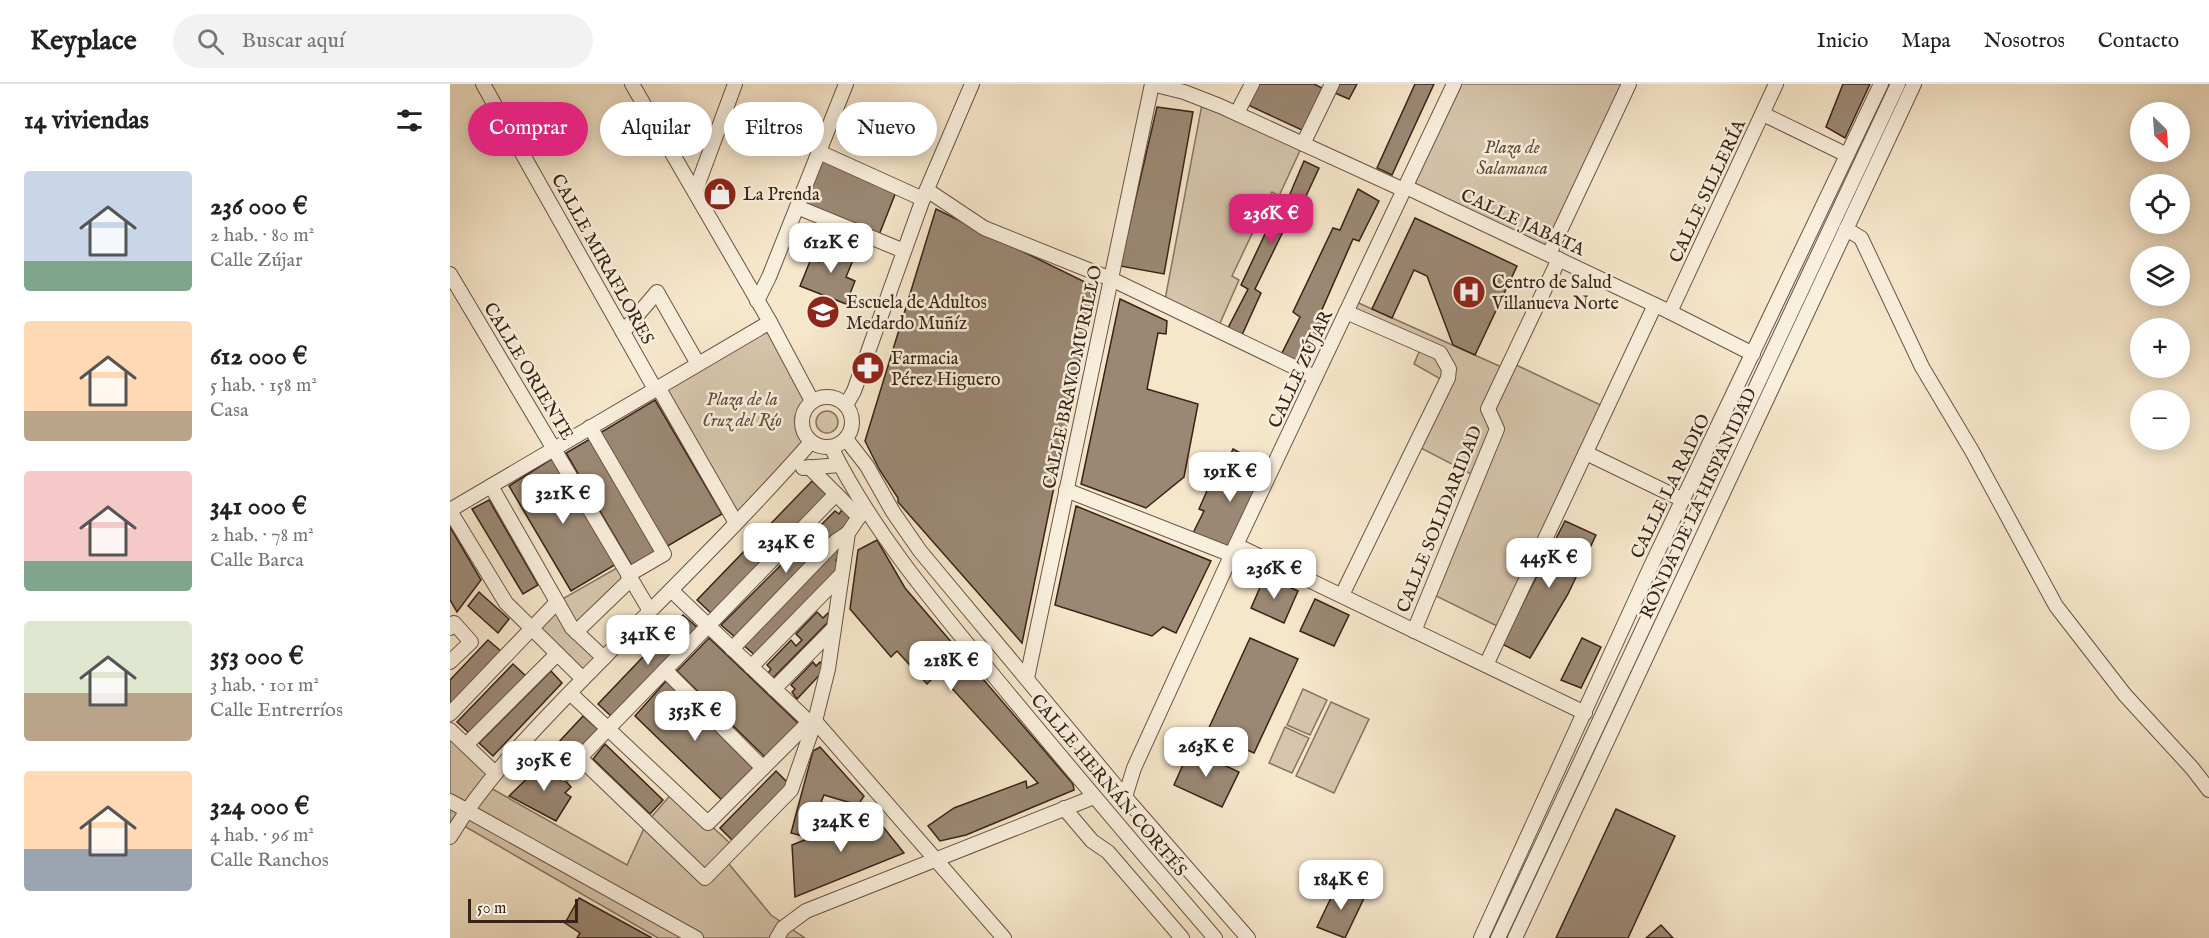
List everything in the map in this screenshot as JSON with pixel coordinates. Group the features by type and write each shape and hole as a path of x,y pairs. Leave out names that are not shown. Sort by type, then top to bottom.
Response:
{"street":[{"name":"CALLE MIRAFLORES","path":"483,84 657,388"},
{"path":"632,84 770,322 812,401"},
{"path":"695,192 735,84"},
{"path":"824,139 846,84"},
{"path":"846,405 854,391 925,195 972,84"},
{"name":"CALLE JABATA","path":"1152,84 1184,92 1237,113 1405,188 1670,312 1753,354"},
{"name":"CALLE BRAVO MURILLO","path":"1027,678 1152,84"},
{"path":"1237,113 1251,84"},
{"path":"1303,144 1332,84"},
{"name":"CALLE ZÚJAR","path":"1125,797 1134,768 1234,550 1454,84"},
{"name":"CALLE SOLIDARIDAD","path":"1414,631 1497,429 1488,409 1629,84"},
{"name":"CALLE SILLERÍA","path":"1670,312 1776,84"},
{"name":"CALLE LA RADIO","path":"1481,938 1683,500 1881,84"},
{"name":"RONDA DE LA HISPANIDAD","path":"1498,938 1898,84"},
{"name":"RONDA DE LA HISPANIDAD","path":"1515,938 1914,84"},
{"path":"1763,114 1847,155"},
{"path":"824,154 925,195 984,228 1111,279 1315,377"},
{"path":"757,301 770,277 817,156"},
{"path":"797,207 904,250"},
{"path":"1846,229 1861,238 1922,367 1972,451 2056,606 2125,695 2192,768 2209,790"},
{"name":"CALLE ORIENTE","path":"450,273 650,611"},
{"path":"623,332 657,292 698,364"},
{"path":"1486,665 1655,305"},
{"path":"1342,596 1448,378 1449,369 1440,353 1347,312"},
{"path":"583,679 506,603 450,511 770,322"},
{"path":"657,388 736,523"},
{"path":"828,397 836,398 846,405 852,416 852,424 846,439 831,447 823,448 811,442 803,432 801,424 802,415 812,401 828,397"},
{"path":"576,632 629,577 664,554 590,427"},
{"name":"CALLE HERNÁN CORTÉS","path":"846,439 867,466 908,536 1125,797 1248,938"},
{"path":"450,837 495,773 583,679 782,476 811,442"},
{"name":"CALLE HERNÁN CORTÉS","path":"831,447 862,513 881,533 920,585 1094,797 1215,938"},
{"path":"1586,453 1683,500"},
{"path":"782,476 799,468 840,465"},
{"path":"732,649 836,541 848,533 862,513 836,494 809,467"},
{"path":"491,486 576,632 604,658"},
{"path":"1066,490 1234,550 1342,596 1585,713"},
{"path":"564,774 836,494"},
{"path":"580,758 705,878 791,790 828,669 848,533"},
{"path":"751,667 841,575"},
{"path":"671,590 774,689 812,722 1004,938"},
{"path":"450,714 557,602"},
{"path":"450,628 454,623 471,642 450,662"},
{"path":"774,689 834,628"},
{"path":"466,745 557,654"},
{"path":"665,670 764,768"},
{"path":"570,693 708,823 812,722"},
{"path":"450,730 495,773"},
{"path":"1110,778 1134,768"},
{"path":"777,938 783,928 806,911 1094,797"},
{"path":"450,801 696,938"},
{"path":"1065,808 1092,841 1108,852 1182,938"}],"green space":[{"name":"Plaza de Salamanca","path":"1454,84 1629,84 1549,254 1406,187"},
{"path":"1203,99 1303,144 1279,196 1272,192 1232,276 1239,280 1217,330 1164,305"},
{"path":"1352,300 1506,369 1510,362 1607,408 1503,629 1430,593 1477,477 1415,445 1446,382 1414,364 1422,345 1347,312"},
{"name":"Plaza de la Cruz del Río","path":"770,322 812,401 802,419 808,440 736,523 658,387"},
{"path":"827,411 835,414 838,422 835,430 827,433 819,430 816,422 819,414"},
{"path":"622,565 631,579 576,632 604,658 583,679 531,628 557,602"},
{"path":"1303,689 1327,700 1310,735 1287,725"},
{"path":"1331,702 1369,719 1334,793 1296,776"},
{"path":"1285,727 1309,738 1292,773 1269,763"},
{"path":"450,730 495,773 487,786 627,865 647,822 674,791 734,847 724,858 771,915 805,938 658,938 459,823 450,837"}],"building":[{"path":"1258,84 1314,84 1326,90 1304,131 1248,105"},
{"path":"1338,84 1357,84 1349,99 1335,93"},
{"path":"1415,84 1434,84 1392,175 1377,168"},
{"path":"1843,84 1870,84 1845,138 1826,127"},
{"path":"1157,107 1193,112 1164,274 1120,266"},
{"path":"824,154 898,187 877,240 797,207 817,156"},
{"path":"1304,161 1319,168 1300,209 1295,207 1255,289 1261,293 1242,335 1228,328 1248,289 1241,285 1282,198 1287,201"},
{"path":"1358,189 1379,201 1359,241 1353,239 1317,321 1322,322 1301,364 1281,355 1300,317 1293,312 1333,228 1340,230"},
{"path":"936,209 1095,287 1022,643 898,502 898,498 879,469 865,441"},
{"name":"Centro de Salud Villanueva Norte","path":"1415,218 1517,266 1475,355 1453,345 1427,276 1414,270 1392,318 1372,309"},
{"path":"828,242 856,253 846,277 855,281 846,304 800,286 811,259 819,262"},
{"path":"1120,299 1167,321 1166,334 1158,333 1147,389 1198,404 1184,477 1146,508 1081,484"},
{"path":"655,400 722,514 666,547 600,433"},
{"path":"590,439 656,552 632,566 566,453"},
{"path":"1233,449 1271,470 1232,555 1190,539 1204,511 1199,509 1210,484 1216,487"},
{"path":"553,458 618,563 571,591 509,486"},
{"path":"812,481 828,496 713,615 697,600"},
{"path":"489,500 538,585 523,594 472,509"},
{"path":"1076,506 1211,561 1176,633 1163,627 1152,636 1055,605"},
{"path":"842,510 852,520 736,638 721,625 835,511 839,514"},
{"path":"1565,521 1596,535 1568,594 1530,658 1502,644"},
{"path":"450,527 481,580 457,612 450,600"},
{"path":"877,540 905,588 1073,784 1074,790 966,835 940,841 928,826 954,808 1026,781 1027,788 1038,783 938,673 927,684 897,651 891,657 850,609 858,550"},
{"path":"839,545 844,551 836,560 840,572 758,658 742,644"},
{"path":"1265,576 1298,591 1284,623 1251,608"},
{"path":"479,592 509,619 498,633 468,606"},
{"path":"1315,599 1349,615 1334,646 1300,631"},
{"path":"817,612 823,618 828,613 833,617 771,680 766,676 771,669 767,665 791,640 796,646 802,640 796,634"},
{"path":"683,615 698,628 612,717 598,704"},
{"path":"709,638 800,725 767,759 677,671"},
{"path":"1250,638 1298,659 1254,753 1207,732"},
{"path":"1582,638 1601,647 1581,688 1561,680"},
{"path":"488,640 502,652 450,706 450,680"},
{"path":"813,662 816,666 820,662 826,668 797,699 792,692 795,689 791,685"},
{"path":"513,664 527,677 470,734 457,722"},
{"path":"551,671 562,683 493,756 479,743"},
{"path":"666,681 755,770 724,802 635,716"},
{"path":"583,716 600,731 570,760 556,745"},
{"path":"605,744 663,800 650,814 593,759"},
{"path":"820,747 864,796 858,805 824,795 807,837 791,833 813,751"},
{"path":"1190,749 1239,772 1222,807 1174,785"},
{"path":"546,760 571,787 565,793 571,797 556,821 509,796"},
{"path":"776,771 790,785 734,842 720,828"},
{"path":"1616,809 1675,836 1628,938 1556,938"},
{"path":"872,813 904,853 795,897 792,845"},
{"path":"1338,883 1365,896 1345,938 1317,927"},
{"path":"579,898 652,938 577,938 580,933 565,923"},
{"path":"1661,925 1673,938 1646,938"}],"place":[{"name":"La Prenda","path":"720,194"},
{"name":"Centro de Salud Villanueva Norte","path":"1469,292"},
{"name":"Escuela de Adultos Medardo Muñíz","path":"823,312"},
{"name":"Farmacia Pérez Higuero","path":"868,368"}]}
